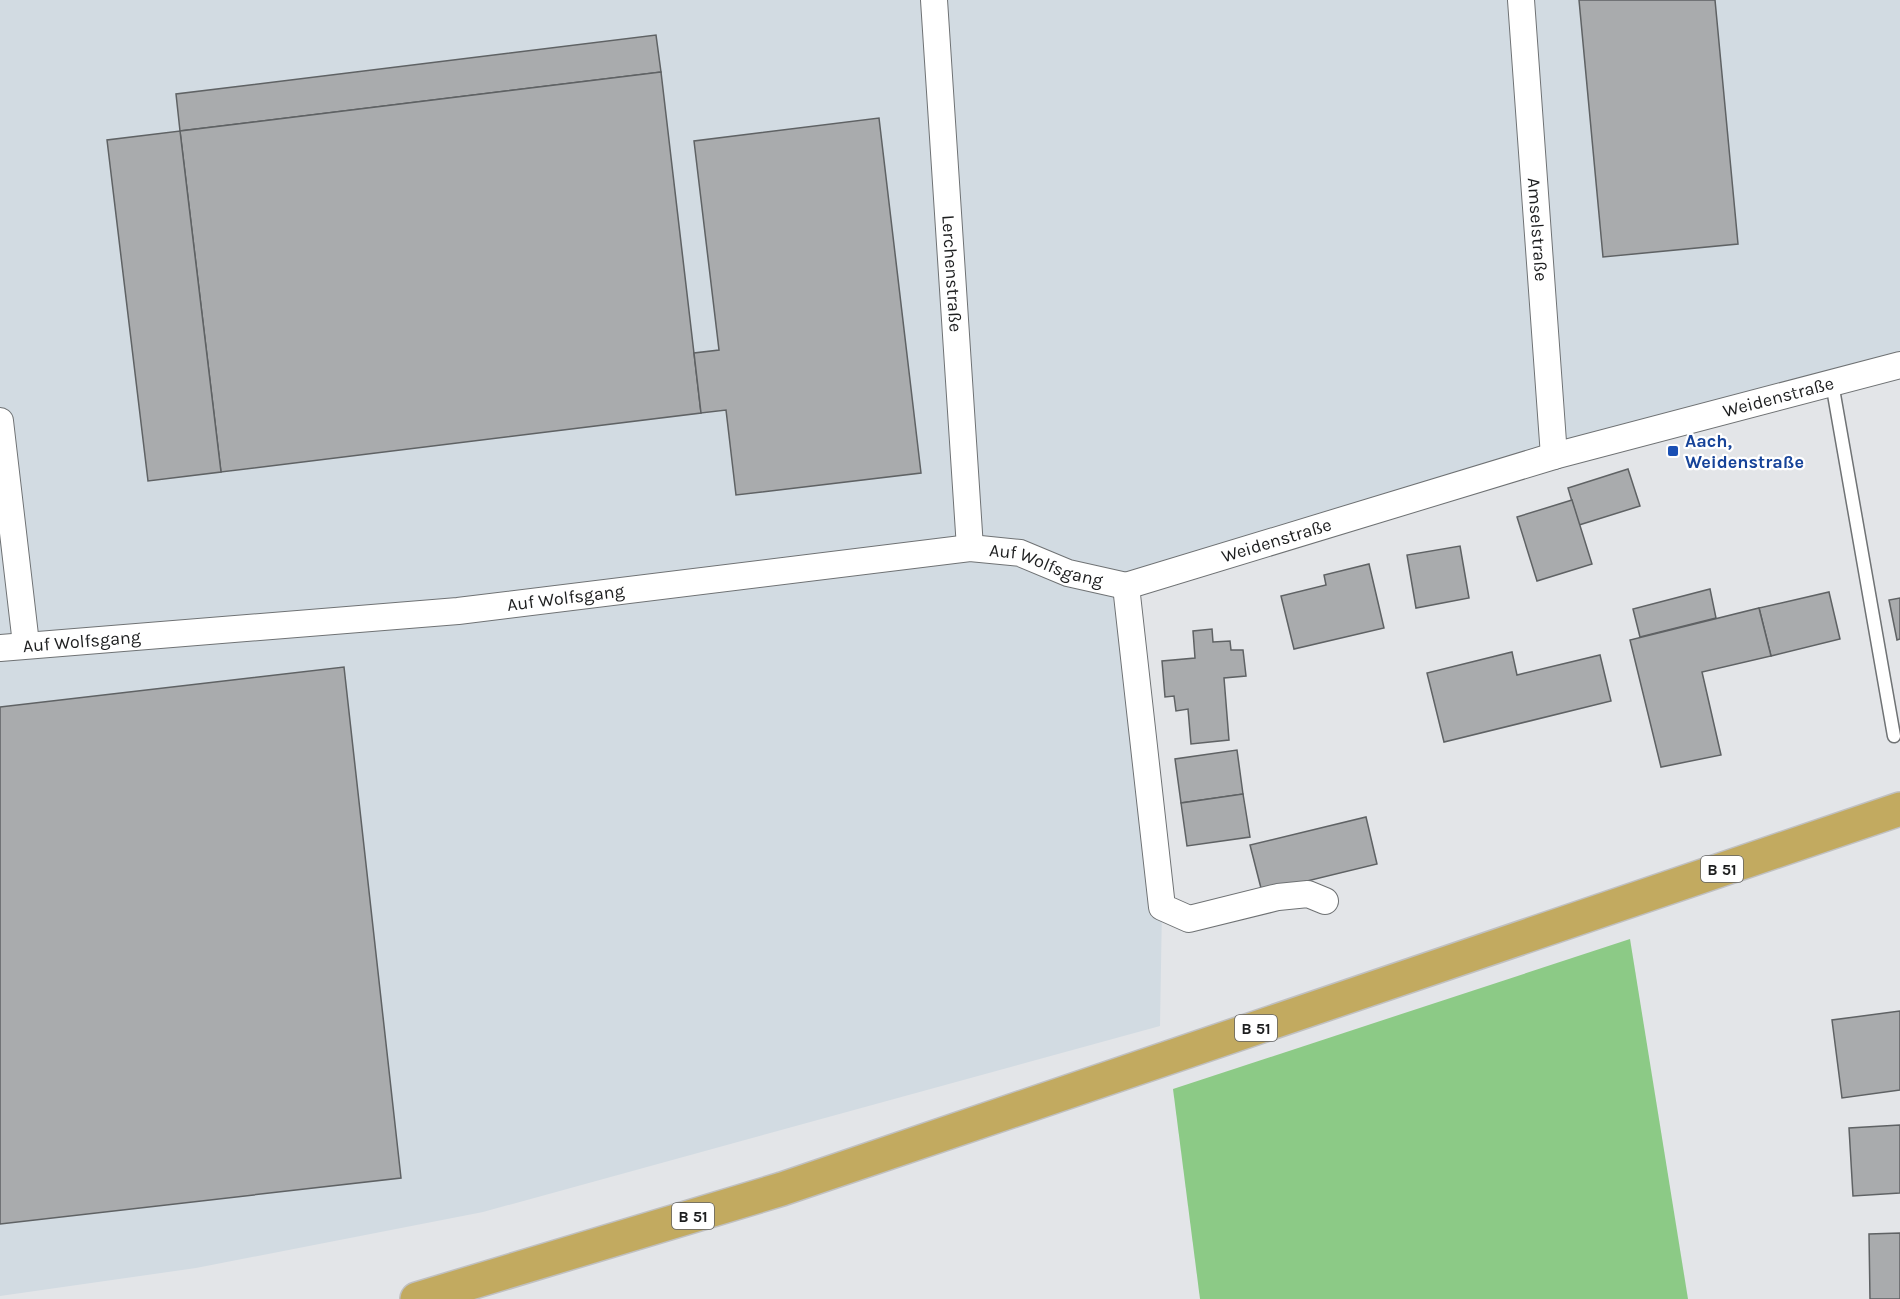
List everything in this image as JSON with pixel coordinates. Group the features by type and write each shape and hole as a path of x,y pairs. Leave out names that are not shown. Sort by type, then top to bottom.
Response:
{"highway":[{"name":"B 51","path":"417,1299 793,1186 1900,809"}],"street":[{"name":"Lerchenstraße","path":"934,0 970,548"},
{"name":"Amselstraße","path":"1521,0 1554,456"},
{"name":"Weidenstraße","path":"1126,586 1554,456 1900,365"},
{"path":"0,421 26,644"},
{"name":"Auf Wolfsgang","path":"0,648 26,644 458,611 970,548 1020,553 1068,573 1126,586"},
{"path":"1126,586 1162,907 1188,919 1278,897 1308,894 1325,900"}],"lane":[{"path":"1832,383 1894,736"}],"shaded area":[{"path":"0,0 1900,0 1900,366 1127,586 1162,907 1160,1026 483,1212 196,1268 0,1296"}],"green space":[{"path":"1630,939 1688,1299 1200,1299 1173,1089"}],"building":[{"path":"1579,0 1715,0 1738,244 1603,257"},
{"path":"656,35 661,72 180,131 176,94"},
{"path":"661,72 701,413 221,472 180,131"},
{"path":"879,118 921,473 736,495 726,410 701,413 694,353 719,350 694,141"},
{"path":"180,131 221,472 148,481 107,140"},
{"path":"1628,469 1640,506 1579,525 1568,488"},
{"path":"1572,500 1592,564 1537,581 1517,517"},
{"path":"1460,546 1469,598 1416,608 1407,555"},
{"path":"1369,564 1384,628 1294,649 1281,596 1326,585 1324,575"},
{"path":"1710,589 1716,618 1640,637 1633,609"},
{"path":"1829,592 1840,639 1771,656 1759,608"},
{"path":"1900,598 1900,639 1897,640 1889,600"},
{"path":"1759,608 1771,656 1702,672 1721,755 1661,767 1630,640"},
{"path":"1212,629 1213,642 1230,641 1231,650 1243,650 1246,676 1224,678 1229,740 1191,744 1188,709 1176,711 1174,696 1165,697 1162,661 1195,658 1193,631"},
{"path":"1512,652 1517,675 1600,655 1611,701 1444,742 1427,673"},
{"path":"344,667 401,1178 0,1224 0,707"},
{"path":"1237,750 1243,794 1181,803 1175,759"},
{"path":"1243,794 1250,837 1187,846 1181,803"},
{"path":"1366,817 1377,864 1262,892 1250,845"},
{"path":"1900,1011 1900,1090 1842,1098 1832,1020"},
{"path":"1900,1125 1900,1193 1853,1196 1849,1128"},
{"path":"1900,1233 1900,1299 1870,1299 1869,1234"}],"place":[{"name":"Aach, Weidenstraße","path":"1673,451"}]}
